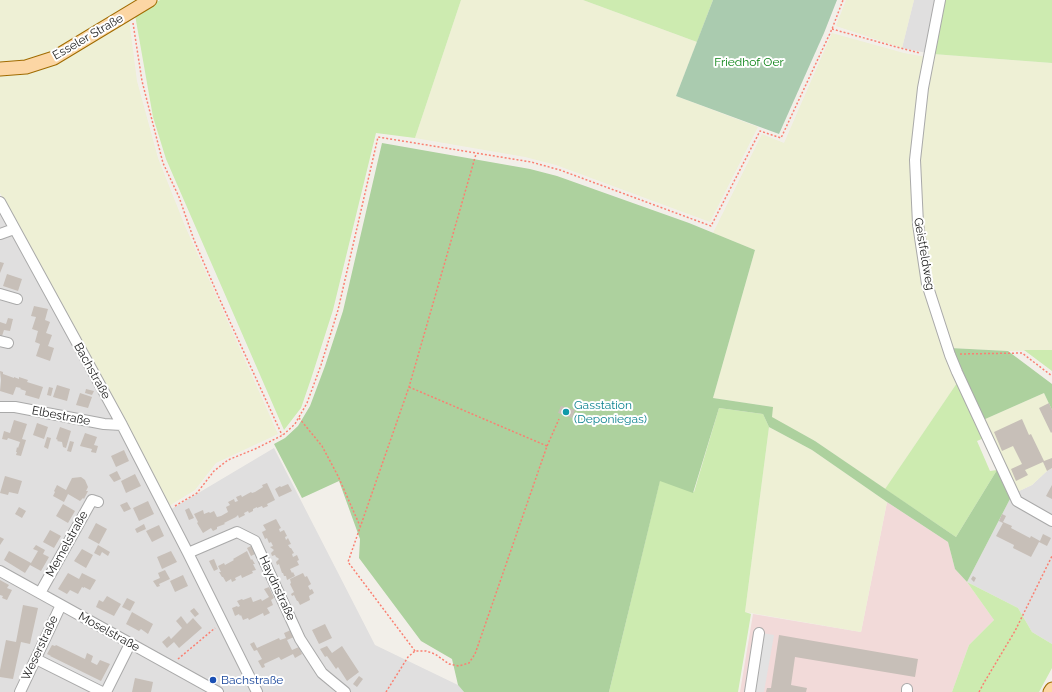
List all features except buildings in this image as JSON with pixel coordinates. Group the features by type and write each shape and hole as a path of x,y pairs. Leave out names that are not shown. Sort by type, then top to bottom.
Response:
{"main road":[{"name":"Esseler Straße","path":"0,69 26,67 54,58 150,0"},
{"path":"1050,692 1052,688"}],"street":[{"name":"Geistfeldweg","path":"940,0 923,88 915,160 918,224 927,284 957,372 1017,501 1052,521"},
{"name":"Bachstraße","path":"0,202 122,424 257,692"},
{"path":"0,234 14,229"},
{"path":"0,294 17,299"},
{"name":"Elbestraße","path":"0,407 15,407 104,424 122,424"},
{"name":"Memelstraße","path":"40,593 92,500 98,502"},
{"name":"Haydnstraße","path":"188,553 236,532 255,541 300,639 322,672 345,692"},
{"name":"Moselstraße","path":"0,571 218,692"},
{"name":"Weserstraße","path":"20,692 61,605"},
{"path":"750,692 759,633"},
{"path":"106,692 130,644"},
{"path":"36,659 102,692"}],"path":[{"path":"166,511 197,494 214,471 228,460 283,436 299,418 307,403 314,384 338,310 378,137 531,162 560,170 711,226 760,131 781,138 832,29 843,0"},
{"path":"131,12 142,81 163,163 179,197 194,240 220,300 283,436"},
{"path":"832,29 900,48 930,54"},
{"path":"415,651 348,562 409,387 476,154"},
{"path":"950,355 1022,353 1052,376"},
{"path":"409,387 547,446"},
{"path":"299,418 322,446 338,476 360,526"},
{"path":"386,692 408,657 415,651 426,651 435,654 449,664 459,666 469,663 475,654 547,446 559,419"},
{"path":"979,692 984,681 1015,631 1052,556"},
{"path":"171,666 222,621"}],"shaded area":[{"path":"914,0 937,0 927,53 902,48"},
{"path":"0,210 163,514 274,448 375,645 458,685 464,692 0,692"},
{"path":"1052,468 1052,644 1032,632 1018,608 967,582 1011,497 1017,492 1032,485"},
{"path":"887,502 948,542 955,569 967,582 994,620 969,645 952,692 740,692 753,614 861,632"},
{"path":"762,633 774,635 764,692 753,692"}],"green space":[{"path":"0,0 139,0 51,55 24,64 0,65"},
{"path":"160,0 461,0 415,138 376,133 333,310 301,408 284,430 166,159 153,117 135,15"},
{"path":"461,0 583,0 697,42 676,96 758,127 710,222 556,165 525,157 415,138"},
{"path":"583,0 713,0 697,42"},
{"name":"Friedhof Oer","path":"713,0 837,0 779,134 676,96"},
{"path":"846,0 914,0 902,48 836,26"},
{"path":"943,0 1052,0 1052,63 933,54"},
{"path":"129,19 137,81 158,158 185,226 278,434 216,463 195,490 169,506 0,193 0,74 25,72"},
{"path":"832,33 904,53 926,57 914,228 957,383 885,489 815,441 771,417 772,407 713,398 755,250 713,233 762,134 784,143"},
{"path":"933,54 1052,63 1052,350 1008,351 950,348 932,283 922,220 919,160"},
{"path":"382,143 530,169 557,176 689,223 755,250 713,398 773,407 772,417 815,441 956,537 997,470 1011,497 967,582 955,569 948,542 812,450 769,427 763,414 719,408 693,493 660,481 609,692 464,692 458,685 452,659 421,641 359,558 360,539 339,481 302,498 274,444 285,438 298,426 310,406 325,366 343,311"},
{"path":"950,348 1008,351 1052,384 1052,410 1044,393 983,420"},
{"path":"1024,350 1052,350 1052,371"},
{"path":"957,383 984,438 977,441 990,471 997,470 956,537 885,489"},
{"path":"1044,393 1052,410 1052,468 1032,485 1017,492 983,420"},
{"path":"719,408 763,414 769,427 745,612 751,614 738,692 609,692 660,480 694,492"},
{"path":"769,427 812,450 887,502 861,632 745,612"},
{"path":"967,582 1018,608 1032,632 1052,644 1052,668 1039,692 952,692 969,645 994,620"}],"place":[{"name":"Gasstation (Deponiegas)","path":"566,412"},
{"name":"Bachstraße","path":"213,680"}]}
